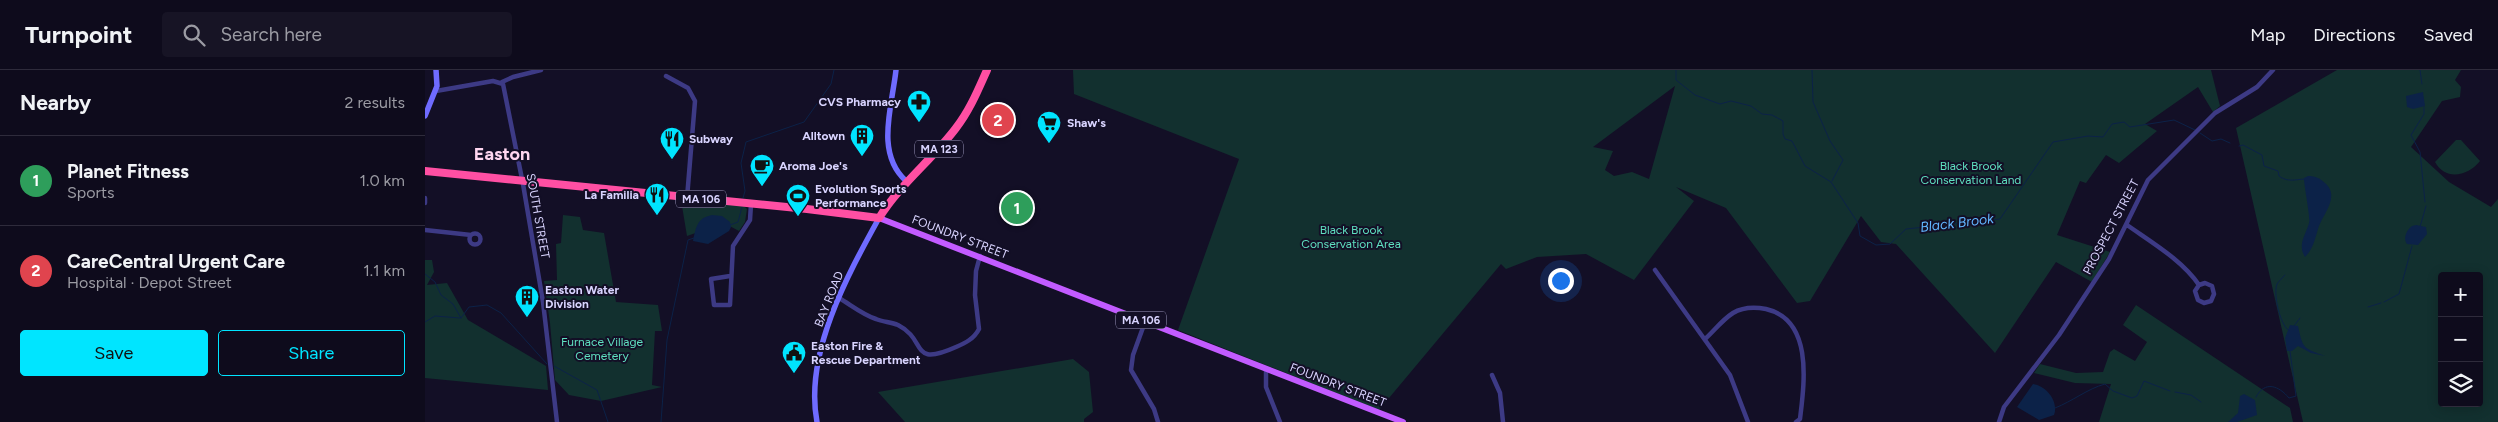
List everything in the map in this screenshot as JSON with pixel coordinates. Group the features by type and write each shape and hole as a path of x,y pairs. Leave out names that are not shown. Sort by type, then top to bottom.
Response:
{"highway":[{"name":"MA 123","path":"879,218 893,196 937,151 961,122 987,70"},
{"name":"FOUNDRY STREET","path":"425,171 807,209 879,218"}],"main road":[{"path":"425,116 436,91 438,81 436,70"},
{"path":"896,70 889,120 889,154 893,166 907,181"},
{"name":"FOUNDRY STREET","path":"879,218 1403,422"},
{"name":"BAY ROAD","path":"817,422 814,399 817,371 826,335 839,298 879,218"}],"street":[{"path":"436,91 493,81 502,82 506,79 541,70"},
{"name":"PROSPECT STREET","path":"1999,422 2003,407 2059,335 2109,259 2150,178 2212,116 2257,87 2273,70"},
{"path":"666,76 688,88 695,101 687,198"},
{"name":"SOUTH STREET","path":"502,82 522,181 547,324 557,422"},
{"path":"425,198 425,203"},
{"path":"730,276 711,279 714,305 730,305 733,246 750,220 751,204"},
{"path":"2127,225 2170,256 2199,285"},
{"path":"425,230 471,235"},
{"path":"839,298 872,318 894,323 905,329 923,352 929,355 939,354 971,340 979,329 975,295 976,271 980,256"},
{"path":"1655,270 1732,378 1748,422"},
{"path":"2205,283 2213,288 2214,295 2211,301 2204,303 2196,298 2195,291 2199,285 2205,283"},
{"path":"1705,339 1729,316 1739,310 1760,308 1782,317 1797,336 1802,355 1805,378 1798,421"},
{"path":"1145,322 1133,355 1131,370 1154,409 1158,422"},
{"path":"1267,369 1266,387 1280,422"},
{"path":"1491,375 1500,393 1503,422"}],"green space":[{"path":"1073,70 2211,70 2220,106 2213,112 2198,87 2145,124 2157,131 2119,163 2106,155 2086,183 2080,181 2057,235 2110,252 2092,282 2056,262 1995,353 1896,244 1881,242 1861,216 1810,301 1797,303 1726,208 1676,187 1694,201 1634,280 1586,254 1537,257 1506,269 1501,264 1379,410 1178,330 1239,159 1074,94","holes":["1675,86 1649,179 1632,172 1614,176 1605,170 1613,151 1593,147"]},
{"path":"2337,70 2461,70 2455,80 2461,87 2460,97 2442,101 2411,147 2449,182 2491,207 2498,199 2498,422 2303,422 2236,128"},
{"path":"2456,140 2461,140 2480,161 2464,173 2451,174 2445,172 2435,162"},
{"path":"681,200 744,206 747,209 745,222 739,231 724,223 687,236"},
{"name":"Furnace Village Cemetery","path":"563,215 580,217 583,230 604,233 616,302 658,305 662,331 655,331 652,385 662,387 601,401 569,395 555,380 544,281 557,280 556,244 561,243"},
{"path":"425,260 432,260 434,272 427,285 447,283 468,320 546,366 548,390 425,378"},
{"path":"2136,305 2290,408 2293,422 2099,422 2111,384 2075,383 2034,373 2040,364 2076,373 2103,372 2110,352 2114,349 2135,361 2147,342 2123,325"},
{"path":"1073,359 1089,372 1093,412 1084,419 1084,422 905,422 878,392"}],"water":[{"path":"2423,92 2425,106 2413,109 2407,107 2406,96"},
{"path":"2313,176 2325,183 2331,193 2331,199 2312,246 2305,257 2302,244 2309,220 2304,178"},
{"path":"712,215 722,216 730,222 731,227 729,231 708,244 693,241 696,227 700,221"},
{"path":"2412,226 2426,227 2427,234 2418,245 2407,244 2405,237 2407,232"},
{"path":"2290,325 2298,326 2301,340 2305,347 2325,356 2311,353 2298,346 2292,351 2287,351 2285,338"},
{"path":"2033,384 2043,388 2051,395 2055,405 2054,415 2039,420 2017,407"},
{"path":"2244,394 2255,400 2257,415 2237,422 2228,422 2238,413 2240,396"}],"waterway":[{"path":"743,198 745,191 741,163 746,142 804,122 831,84 834,70"},
{"name":"Black Brook","path":"1676,70 1676,80 1695,95 1720,104 1731,101 1751,106 1762,114 1772,115 1783,121 1785,139 1792,141 1805,166 1831,182 1858,223 1860,236 1876,245 1890,244 1906,229 2000,219 2053,142 2088,136 2103,137 2112,124 2124,122 2130,127 2174,120 2195,130"},
{"path":"1812,70 1813,102 1830,141 1843,160 1832,181"},
{"path":"2420,70 2422,84"},
{"path":"2424,107 2424,114 2411,135 2420,152 2425,202"},
{"name":"Black Brook","path":"2200,133 2212,141 2221,139 2230,143"},
{"name":"Black Brook","path":"2239,146 2243,145 2262,155 2264,166 2278,171 2279,176 2282,178 2291,180 2304,179"},
{"path":"2420,227 2426,206"},
{"path":"730,225 738,222 742,207"},
{"path":"661,422 667,340 688,240 694,238"},
{"path":"2384,302 2399,294 2412,246"},
{"path":"425,274 435,282 441,295 453,304 461,318"},
{"name":"Black Brook","path":"2285,275 2277,284 2276,295 2280,315 2288,330"},
{"path":"2368,307 2381,303"},
{"path":"461,318 469,307 487,305 501,313 547,364"},
{"path":"425,322 435,316 460,318"},
{"path":"2294,326 2300,318"},
{"name":"Black Brook","path":"2256,397 2264,388 2268,387 2281,390 2289,398 2296,396 2290,351"},
{"path":"554,366 597,390 608,422"},
{"path":"2055,408 2105,384 2113,391 2132,398 2137,396 2144,381 2170,391"},
{"path":"2175,392 2191,395 2201,402"}],"place":[{"name":"CareCentral Urgent Care","path":"998,120"},
{"name":"CVS Pharmacy","path":"919,123"},
{"name":"Shaw's","path":"1049,144"},
{"name":"Alltown","path":"862,157"},
{"name":"Subway","path":"672,160"},
{"name":"Aroma Joe's","path":"762,187"},
{"name":"Planet Fitness","path":"1017,208"},
{"name":"La Familia","path":"657,216"},
{"name":"Evolution Sports Performance","path":"798,217"},
{"name":"Easton Water Division","path":"527,318"},
{"name":"Easton Fire & Rescue Department","path":"794,374"}],"district":[{"name":"Easton","path":"502,154"}],"park label":[{"name":"Black Brook Conservation Land","path":"1971,173"},
{"name":"Black Brook Conservation Area","path":"1351,237"}]}
